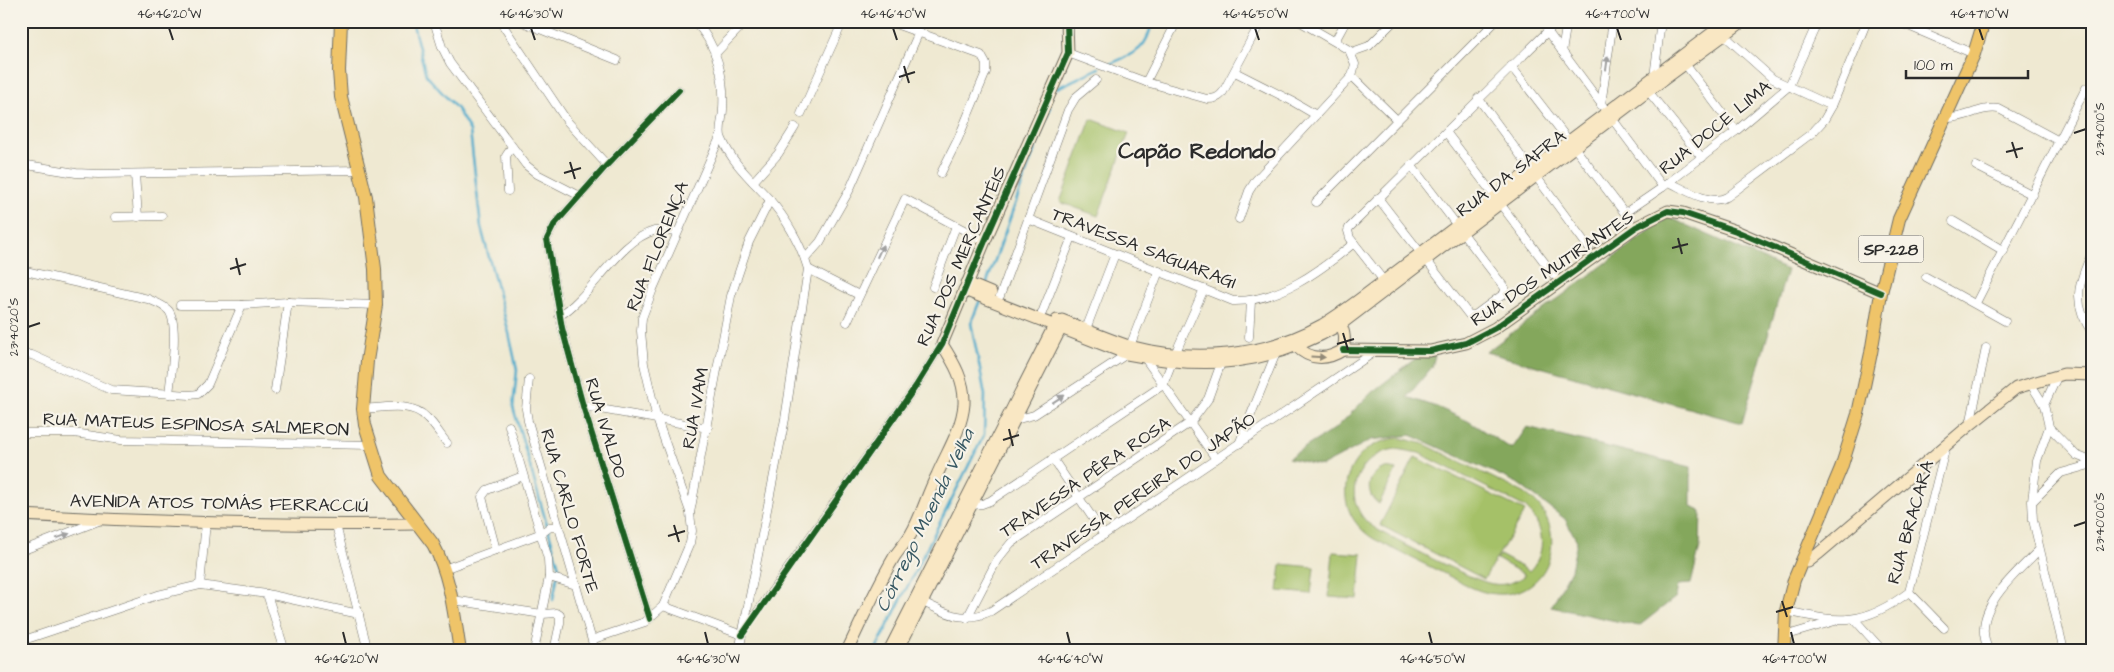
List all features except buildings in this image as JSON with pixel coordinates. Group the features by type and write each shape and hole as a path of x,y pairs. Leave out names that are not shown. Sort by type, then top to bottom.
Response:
{"main road":[{"path":"341,21 339,71 341,97 360,170 373,243 376,305 367,361 363,409 376,465 386,484 433,544 444,569 453,600 460,651"},
{"name":"SP-228","path":"1784,650 1779,635 1794,580 1841,468 1853,431 1866,378 1881,293 1899,220 1974,54 1984,21"}],"street":[{"path":"434,21 442,47 450,63 526,165 537,174 580,196 679,90"},
{"path":"500,21 567,121 607,165"},
{"path":"520,21 617,60"},
{"path":"694,21 712,45 720,73 723,94 720,138 741,170 770,200 785,220 805,259 808,269 785,419 739,651"},
{"path":"715,54 746,21"},
{"path":"801,114 843,21"},
{"path":"887,21 981,56 986,64 986,72 941,173"},
{"name":"RUA DOS MERCANTÉIS","path":"742,635 890,424 942,344 969,288 985,241 1068,53 1067,21"},
{"path":"1146,82 1177,21"},
{"path":"1068,53 1146,82 1207,100 1221,95 1262,21"},
{"path":"1239,219 1249,191 1256,180 1352,76 1355,64 1352,52 1299,21"},
{"path":"1335,41 1346,21"},
{"path":"1352,52 1369,46 1394,21"},
{"path":"1316,202 1496,21"},
{"path":"1384,281 1349,236 1348,230 1478,98 1558,21"},
{"path":"1562,52 1567,21"},
{"path":"1606,112 1613,21"},
{"path":"1654,76 1661,21"},
{"name":"RUA DA SAFRA","path":"1296,346 1338,320 1424,257 1572,144 1606,112 1728,21"},
{"name":"RUA DA SAFRA","path":"1606,112 1648,91 1743,21"},
{"name":"RUA DOCE LIMA","path":"1511,66 1627,216 1736,131 1789,86 1818,21"},
{"path":"1547,31 1606,112 1666,185 1717,201 1723,199 1812,133 1824,120 1832,106 1867,21"},
{"path":"1897,21 1974,54"},
{"path":"805,259 820,242 849,191 919,32"},
{"path":"1725,36 1765,74 1832,106"},
{"path":"1685,64 1736,131"},
{"path":"1235,72 1316,115"},
{"path":"1352,76 1397,120"},
{"path":"998,298 1073,101 1096,80"},
{"path":"1976,303 2033,195 2086,88"},
{"path":"1648,91 1702,158"},
{"path":"1478,98 1589,248"},
{"path":"1946,118 1960,118 1984,110 1996,109 2059,141"},
{"path":"753,182 778,154 795,126"},
{"path":"1446,132 1554,275"},
{"name":"RUA FLORENÇA","path":"690,513 657,420 644,364 641,330 642,318 649,298 720,138"},
{"path":"508,190 506,156 512,147"},
{"path":"21,164 76,173 135,174 360,170"},
{"path":"1378,198 1471,316 1504,295 1506,292 1505,288 1411,165"},
{"path":"1976,166 2033,195"},
{"path":"135,174 138,217"},
{"name":"RUA IVALDO","path":"580,196 554,226 546,243 559,316 583,406 650,619"},
{"path":"847,322 905,199 985,241"},
{"name":"RUA IVAM","path":"650,619 663,606 690,543 692,531 690,513 708,428 731,296 749,242 770,200"},
{"name":"RUA DOS MUTIRANTES","path":"1296,346 1310,356 1318,358 1335,355 1343,350 1430,351 1452,348 1481,336 1636,228 1668,211 1683,213 1736,231 1881,293"},
{"path":"115,217 162,216"},
{"name":"TRAVESSA SAGUARAGI","path":"1028,220 1233,301 1251,301 1287,288 1309,277 1354,243"},
{"path":"1953,222 2004,251"},
{"path":"932,287 956,226"},
{"path":"559,316 573,306 621,254 640,238 655,231 677,232"},
{"path":"1042,313 1072,237"},
{"path":"2093,251 2081,276 2078,298 2086,324 2093,334"},
{"path":"1086,330 1115,254"},
{"name":"RUA DA SAFRA","path":"1338,320 1384,281 1424,257"},
{"path":"808,269 859,295"},
{"path":"21,270 148,299 164,307 172,316 174,328 169,394"},
{"path":"1010,421 1034,415 1128,350 1159,272"},
{"path":"1926,277 1976,303 2005,321"},
{"path":"969,288 1042,313 1059,323 1086,330 1144,357 1174,358 1253,350 1338,320 1345,336 1343,350"},
{"path":"972,505 990,501 1163,385 1204,288"},
{"path":"998,298 1128,350 1174,358 1221,363 1246,360 1296,346"},
{"path":"1249,337 1251,301"},
{"path":"180,305 242,305 288,302 376,305"},
{"path":"275,390 288,302"},
{"path":"21,354 32,355 105,389 124,392 198,394 204,390 242,305"},
{"path":"898,651 919,600 1059,323"},
{"path":"847,651 884,576 923,512 930,489 960,424 964,405 962,384 959,373 942,344"},
{"path":"1970,425 1986,348"},
{"name":"TRAVESSA PEREIRA DO JAPÃO","path":"967,618 985,614 1006,603 1378,350"},
{"path":"1239,444 1276,353"},
{"path":"1144,357 1216,459"},
{"name":"TRAVESSA PÊRA ROSA","path":"967,618 997,560 1007,547 1017,537 1191,422 1208,399 1221,363"},
{"path":"1802,560 1808,562 1818,554 2016,388 2030,382 2058,375 2093,375"},
{"path":"2044,404 2058,375"},
{"name":"RUA CARLO FORTE","path":"529,379 526,409 528,421 557,527 594,639 596,651"},
{"path":"2030,382 2044,404 2049,427 2076,455 2093,463"},
{"path":"583,406 708,428"},
{"path":"363,409 401,407 415,409 428,418 446,443"},
{"path":"889,651 972,505 1010,421"},
{"path":"509,426 523,476 543,532 551,577 534,651"},
{"path":"2049,427 2037,461 2032,501 2033,520 2064,651"},
{"name":"RUA MATEUS ESPINOSA SALMERON","path":"21,433 74,433 121,440 370,445"},
{"name":"RUA BRACARÁ","path":"1786,611 1855,620 1883,610 1909,592 1946,446"},
{"path":"1053,460 1104,535"},
{"path":"2032,501 2060,473 2093,463"},
{"path":"496,550 482,497 488,490 523,476"},
{"name":"AVENIDA ATOS TOMÁS FERRACCIÚ","path":"21,515 336,525 416,524"},
{"path":"21,551 104,519"},
{"path":"200,585 206,522"},
{"path":"336,525 368,651"},
{"path":"444,569 543,532 550,527 557,527"},
{"path":"1988,651 1984,629 1991,607 2006,583 2039,550"},
{"path":"551,577 576,585"},
{"path":"21,641 158,595 200,585 266,594 359,614"},
{"path":"1909,592 1944,628"},
{"path":"266,594 285,651"},
{"path":"453,600 542,614 553,613 560,615 554,651"},
{"path":"919,600 947,613 967,618"},
{"path":"663,606 742,635"},
{"path":"594,639 650,619"},
{"name":"RUA BRACARÁ","path":"1779,635 1842,619"},
{"path":"1855,620 1883,651"}],"green space":[{"path":"1091,119 1129,133 1098,216 1060,202"},
{"path":"1668,217 1787,270 1742,423 1486,352"},
{"path":"1435,355 1432,367 1407,397 1437,407 1468,421 1512,449 1527,427 1691,467 1691,507 1701,511 1700,546 1691,584 1678,585 1676,597 1639,626 1551,607 1571,570 1577,541 1565,519 1517,483 1411,435 1371,440 1322,466 1288,458 1336,428 1371,393 1416,358"},
{"path":"1400,438 1424,444 1524,493 1539,506 1548,522 1552,540 1550,557 1543,572 1531,584 1516,592 1489,593 1468,586 1374,539 1359,526 1349,511 1346,495 1347,479 1354,464 1365,451 1381,442","holes":["1396,449 1419,453 1525,507 1536,521 1541,538 1541,547 1535,563 1529,571 1500,555 1497,559 1525,575 1518,580 1506,584 1484,582 1407,546 1367,522 1359,511 1355,499 1355,487 1358,476 1364,466 1384,452"]},
{"path":"1415,457 1525,511 1484,579 1380,525"},
{"path":"1385,468 1396,470 1379,504 1369,489 1371,479"},
{"path":"1333,552 1362,554 1358,599 1329,597"},
{"path":"1281,564 1314,567 1311,594 1278,591"}],"waterway":[{"path":"412,21 426,75 457,109 470,131 481,227 517,370 513,407 559,567 553,600"},
{"name":"Córrego Moenda Velha","path":"1107,65 1137,51 1147,39 1152,21"},
{"name":"Córrego Moenda Velha","path":"1057,88 1099,68"},
{"name":"Córrego Moenda Velha","path":"985,288 1050,107"},
{"name":"Córrego Moenda Velha","path":"875,651 984,435 985,395 971,323 980,300"}],"cycle path":[{"path":"742,635 916,386 942,344 1068,53 1067,21"},
{"path":"650,619 583,406 562,328 547,239 554,225 607,165 679,90"},
{"path":"1343,350 1430,351 1466,343 1495,328 1636,227 1668,211 1683,213 1736,231 1881,293"}],"district":[{"name":"Capão Redondo","path":"1197,150"}]}
